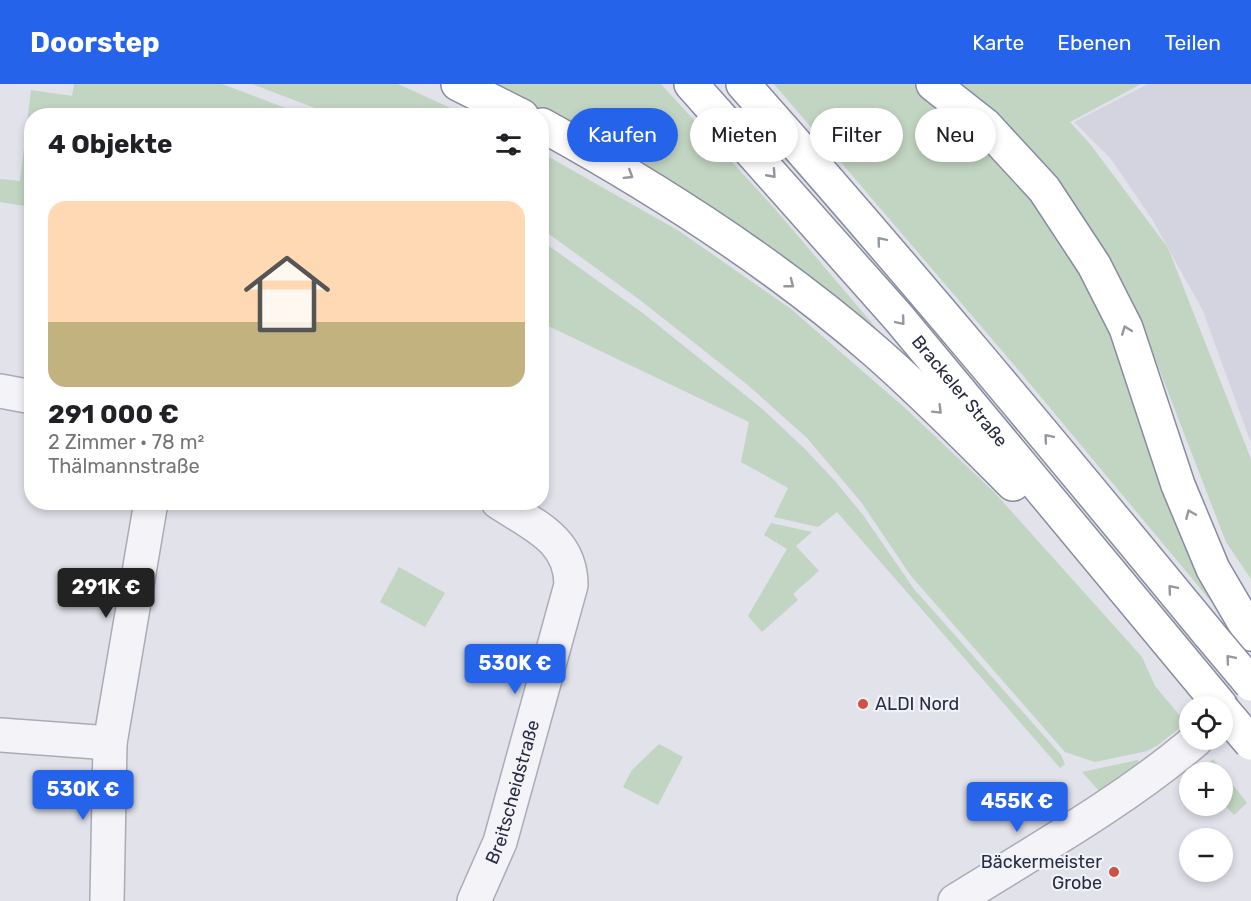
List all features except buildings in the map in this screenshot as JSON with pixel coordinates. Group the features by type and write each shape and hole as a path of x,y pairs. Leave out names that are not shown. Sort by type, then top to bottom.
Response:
{"highway":[{"path":"458,84 506,108"},
{"name":"Brackeler Straße","path":"691,84 898,317 1212,696"},
{"name":"Brackeler Straße","path":"743,84 841,194 1014,397 1251,684"},
{"path":"933,84 985,126 1044,189 1095,265 1126,328 1178,485 1213,569 1251,634"},
{"path":"549,129 610,163 726,236 776,272 874,350 921,393 1156,628"},
{"name":"Brackeler Straße","path":"1233,722 1251,743"}],"street":[{"path":"0,392 24,396"},
{"path":"107,901 110,743 150,510"},
{"name":"Breitscheidstraße","path":"474,901 500,842 571,585 571,572 567,559 556,542 545,532 511,510"},
{"path":"1233,700 1251,684"},
{"path":"0,735 110,743"},
{"path":"955,901 1128,792 1184,750"}],"shaded area":[{"path":"1148,84 1251,84 1251,443 1203,311 1152,219 1111,159 1074,122"}],"green space":[{"path":"74,84 222,84 285,108 29,108 31,90 72,96"},
{"path":"252,84 398,84 451,108 315,108"},
{"path":"480,84 661,84 690,116 690,162 732,162 905,362 599,162 678,162 678,108 567,108 567,141 549,129 549,108 517,108"},
{"path":"774,84 917,84 945,108 915,108 915,162 996,162 996,158 1028,189 1097,297 1218,602 1214,605 1021,373 841,162 903,162 903,108 810,108 810,126 798,112 798,108 795,108"},
{"path":"953,84 1141,84 1070,122 1090,144 1168,248 1251,459 1251,579 1226,542 1134,304 1083,216 996,123 996,108 982,108 971,96"},
{"path":"24,148 24,206 0,202 0,179 20,181"},
{"path":"549,157 679,231 791,309 905,408 994,492 1142,657 1155,686 1179,715 1179,728 1147,751 1095,762 1065,752 911,576 861,502 807,438 749,386 640,300 549,234"},
{"path":"549,246 644,314 760,407 804,448 863,515 914,589 1061,755 1065,764 1060,768 837,512 818,527 774,517 788,488 741,462 749,422 549,326"},
{"path":"771,523 812,532 796,546 819,571 793,594 798,600 762,632 748,616 787,549 764,535"},
{"path":"399,567 445,593 425,627 380,602"},
{"path":"659,744 683,757 658,805 623,787 632,770"},
{"path":"1138,760 1140,765 1099,791 1082,772"},
{"path":"1233,785 1247,803 1233,814"}],"place":[{"name":"ALDI Nord","path":"863,704"},
{"name":"Bäckermeister Grobe","path":"1114,872"}]}
